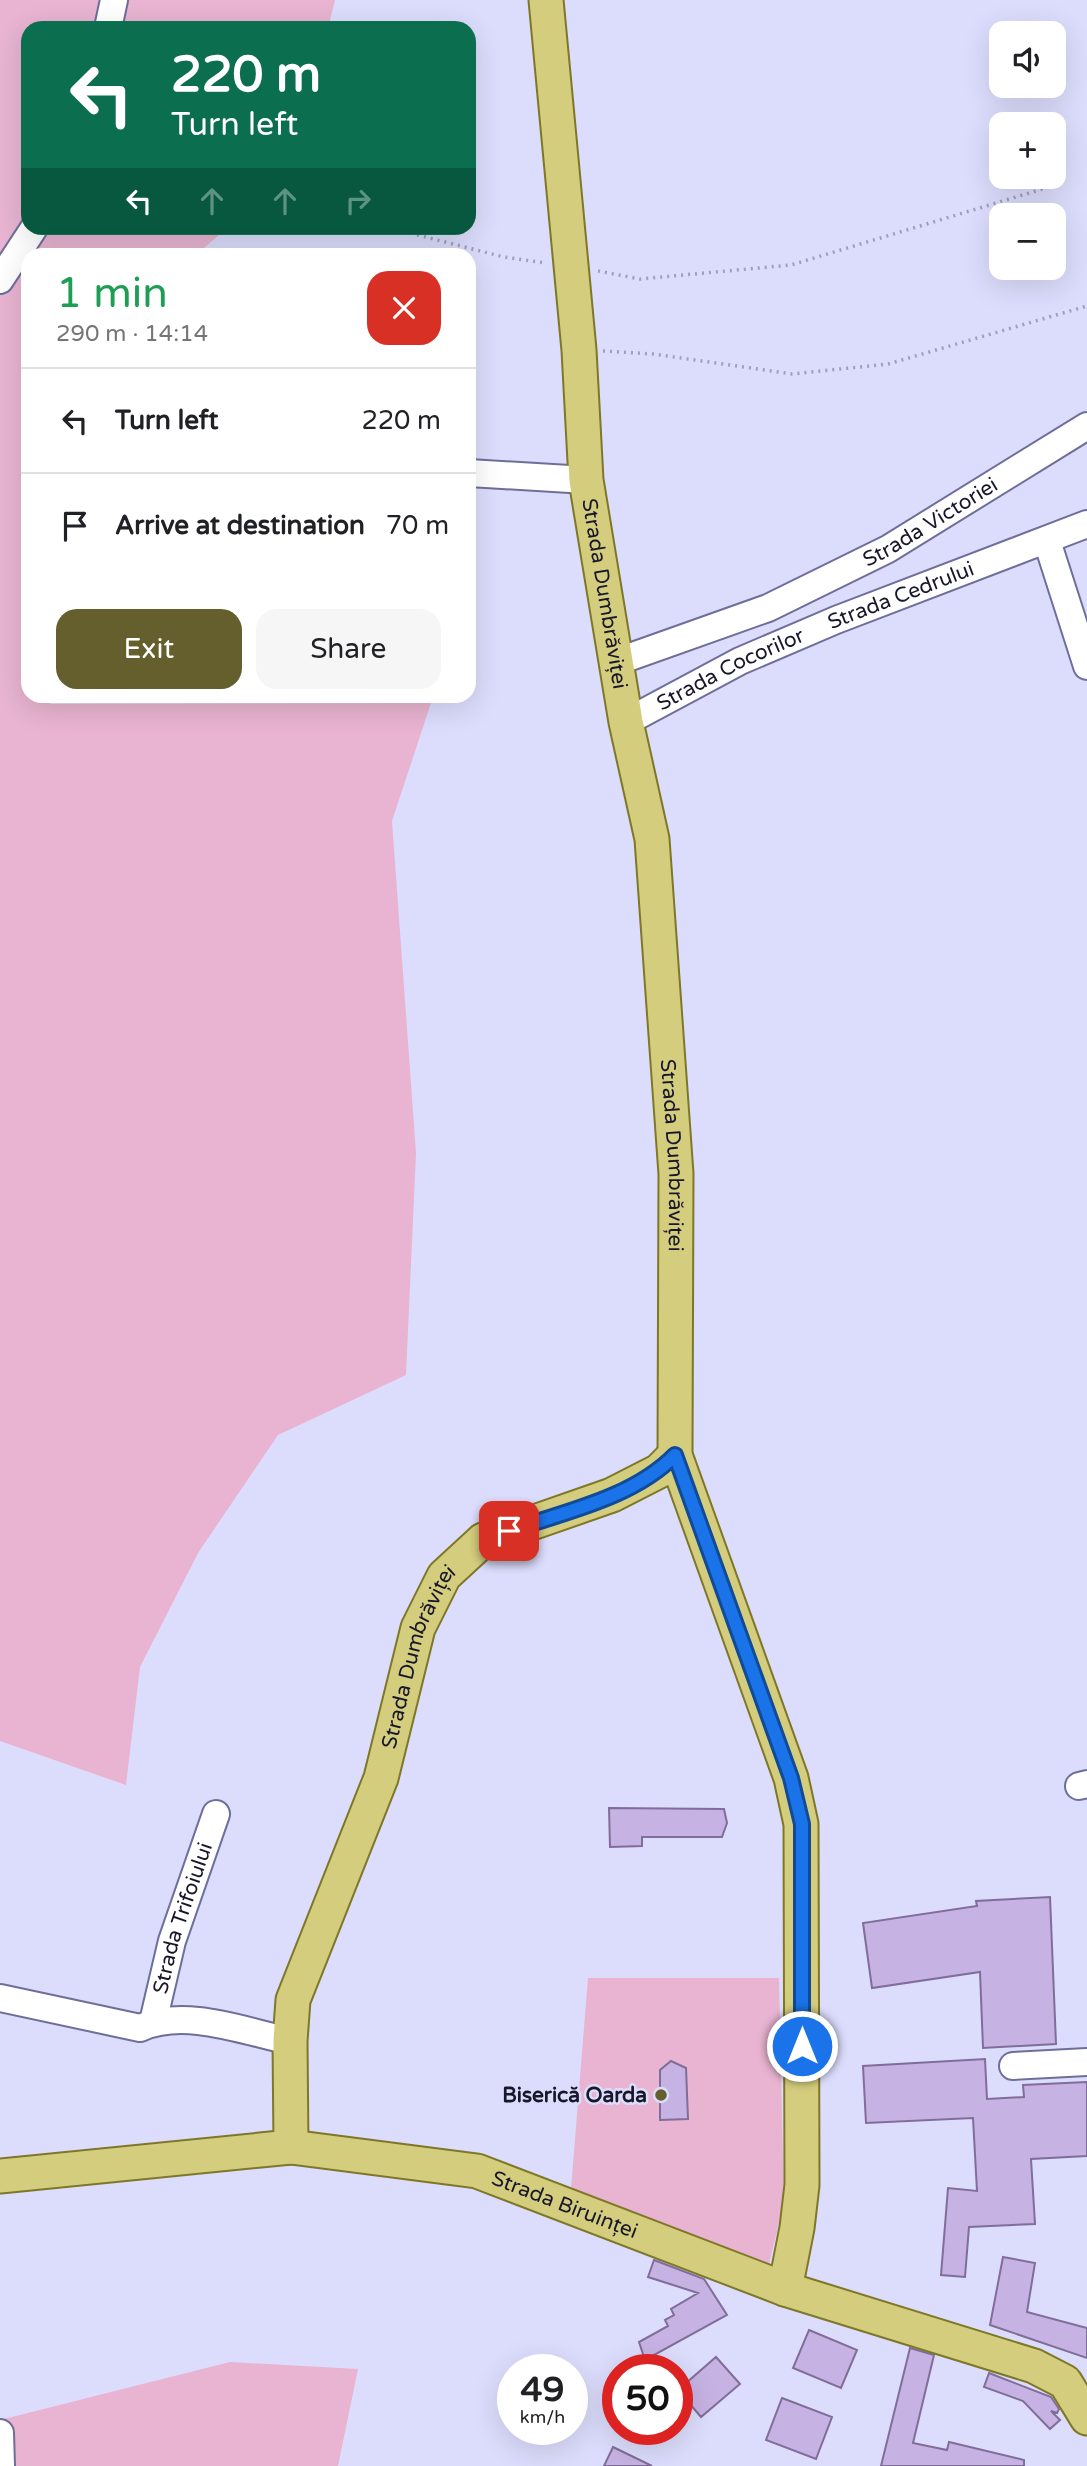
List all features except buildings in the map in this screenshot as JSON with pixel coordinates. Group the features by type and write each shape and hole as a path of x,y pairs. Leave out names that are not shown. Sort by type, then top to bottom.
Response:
{"main road":[{"name":"Strada Dumbrăviței","path":"291,2147 290,2041 293,2000 381,1778 418,1628 444,1576 483,1540 612,1495 659,1471 675,1455 675,1161 652,839 626,722 586,481 579,350 546,0"},
{"path":"675,1455 791,1778 802,1824 802,2185 785,2289"},
{"name":"Strada Biruinței","path":"0,2176 105,2163 291,2147 477,2171 785,2289 1034,2366 1076,2384 1087,2418"}],"street":[{"path":"110,21 114,0"},
{"path":"0,280 29,235"},
{"name":"Strada Victoriei","path":"768,607 888,549 1087,426"},
{"path":"476,473 586,481"},
{"name":"Strada Cedrului","path":"768,607 836,620 1087,524"},
{"path":"1047,541 1087,666"},
{"path":"740,661 768,607"},
{"name":"Strada Cocorilor","path":"616,662 768,607"},
{"name":"Strada Cocorilor","path":"626,722 740,661 836,620"},
{"name":"Strada Trifoiului","path":"153,2022 172,1941 216,1814"},
{"name":"Strada Trifoiului","path":"0,1998 139,2028 153,2022 188,2020 290,2041"},
{"path":"1013,2066 1087,2063"},
{"path":"0,2433 1,2466"}],"path":[{"path":"476,250 504,257 640,279 791,265 1042,189"},
{"path":"418,235 469,248"},
{"path":"579,350 653,354 792,374 888,364 1087,306"}],"shaded area":[{"path":"0,0 335,0 330,21 21,21 21,235 219,235 204,248 21,248 21,703 431,703 392,821 416,1153 406,1375 278,1435 198,1553 140,1667 126,1785 0,1741"},
{"path":"588,1978 779,1978 784,2203 769,2264 571,2189"},
{"path":"230,2362 358,2369 338,2466 0,2466 0,2420"}],"place":[{"name":"Biserică Oarda","path":"661,2095"}],"route":[{"path":"509,1531 612,1495 659,1471 675,1455 791,1778 802,1824 802,2046"}]}
